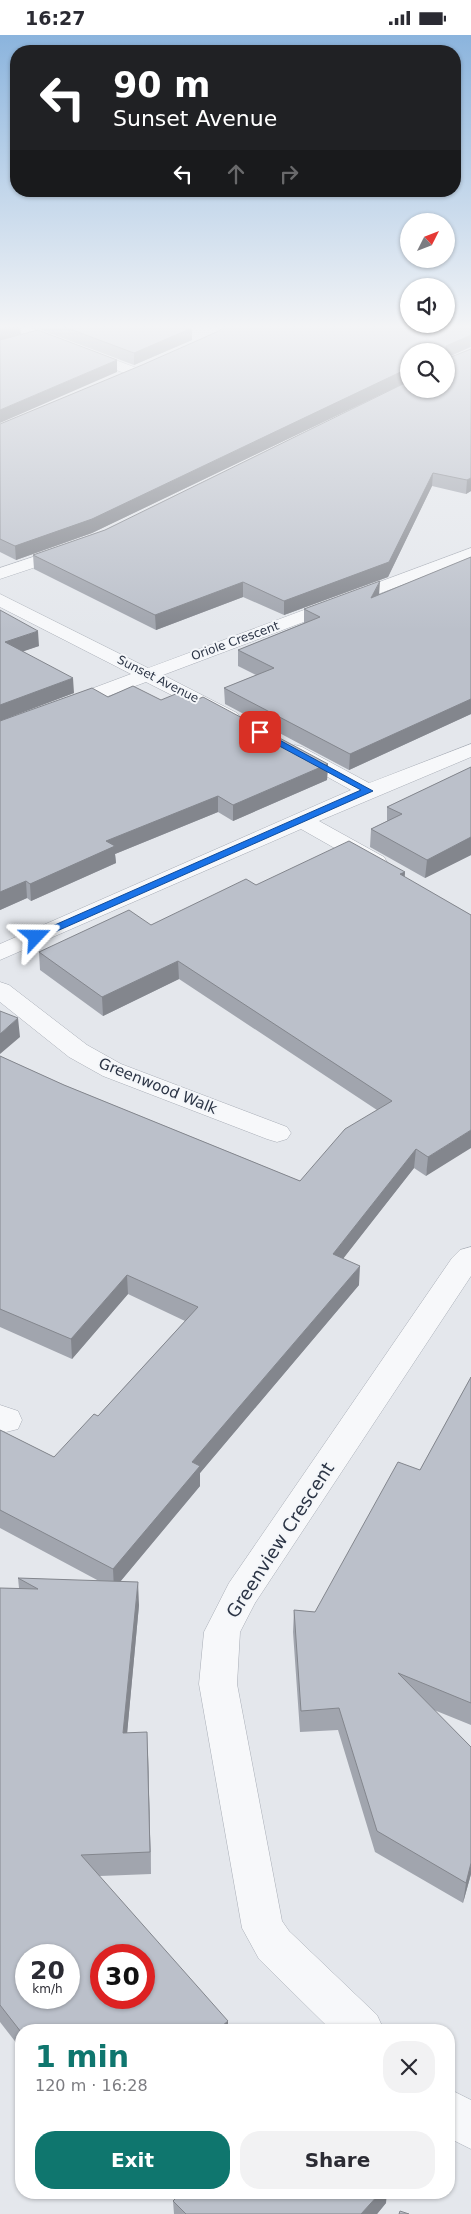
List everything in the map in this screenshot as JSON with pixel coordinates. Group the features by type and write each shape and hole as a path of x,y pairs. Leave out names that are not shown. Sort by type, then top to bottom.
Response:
{"street":[{"path":"0,574 81,545"},
{"name":"Oriole Crescent","path":"0,730 471,553"},
{"name":"Sunset Avenue","path":"0,600 148,673 251,728"},
{"path":"280,743 368,791"},
{"path":"0,953 304,821 368,791 471,750"},
{"path":"304,821 394,872"},
{"name":"Greenwood Walk","path":"0,990 78,1051 112,1070 277,1133"},
{"name":"Greenview Crescent","path":"356,2024 274,1945 263,1928 218,1684 222,1632 242,1593 463,1265 471,1257"},
{"path":"455,2115 471,2127"}],"building":[{"path":"0,427 286,427 92,519 15,546 0,539"},
{"path":"316,427 471,427 471,478 467,480 433,473 389,562 284,601 243,582 155,615 33,555 105,530"},
{"path":"471,557 471,699 350,754 224,688 274,668 238,650 320,617 304,609 380,581 371,598"},
{"path":"0,610 38,631 5,642 73,678 0,705"},
{"path":"133,686 161,700 178,693 194,701 203,697 328,764 233,805 218,796 106,841 115,846 30,884 26,881 0,892 0,721 92,688 108,697"},
{"path":"471,767 471,837 427,860 371,829 402,814 387,807"},
{"path":"349,841 405,872 400,874 471,915 471,1130 428,1157 416,1149 333,1254 360,1266 192,1462 200,1466 113,1569 0,1510 0,1430 54,1457 94,1414 98,1416 198,1307 127,1275 71,1339 0,1309 0,1056 64,1085 300,1181 345,1129 392,1101 178,961 102,997 39,952 129,910 151,925 246,879 256,885"},
{"path":"0,1011 18,1018 0,1034"},
{"path":"471,1377 471,1703 398,1673 471,1747 471,1863 466,1883 377,1831 339,1708 301,1711 294,1610 315,1612 398,1462 420,1470"},
{"path":"18,1578 138,1582 123,1733 147,1732 150,1852 81,1855 228,2021 224,2024 15,2024 0,2005 0,1588 38,1589"},
{"path":"175,2199 375,2199 361,2214 186,2214 173,2201"}],"route":[{"path":"36,937 304,821 368,791 260,732"}]}
